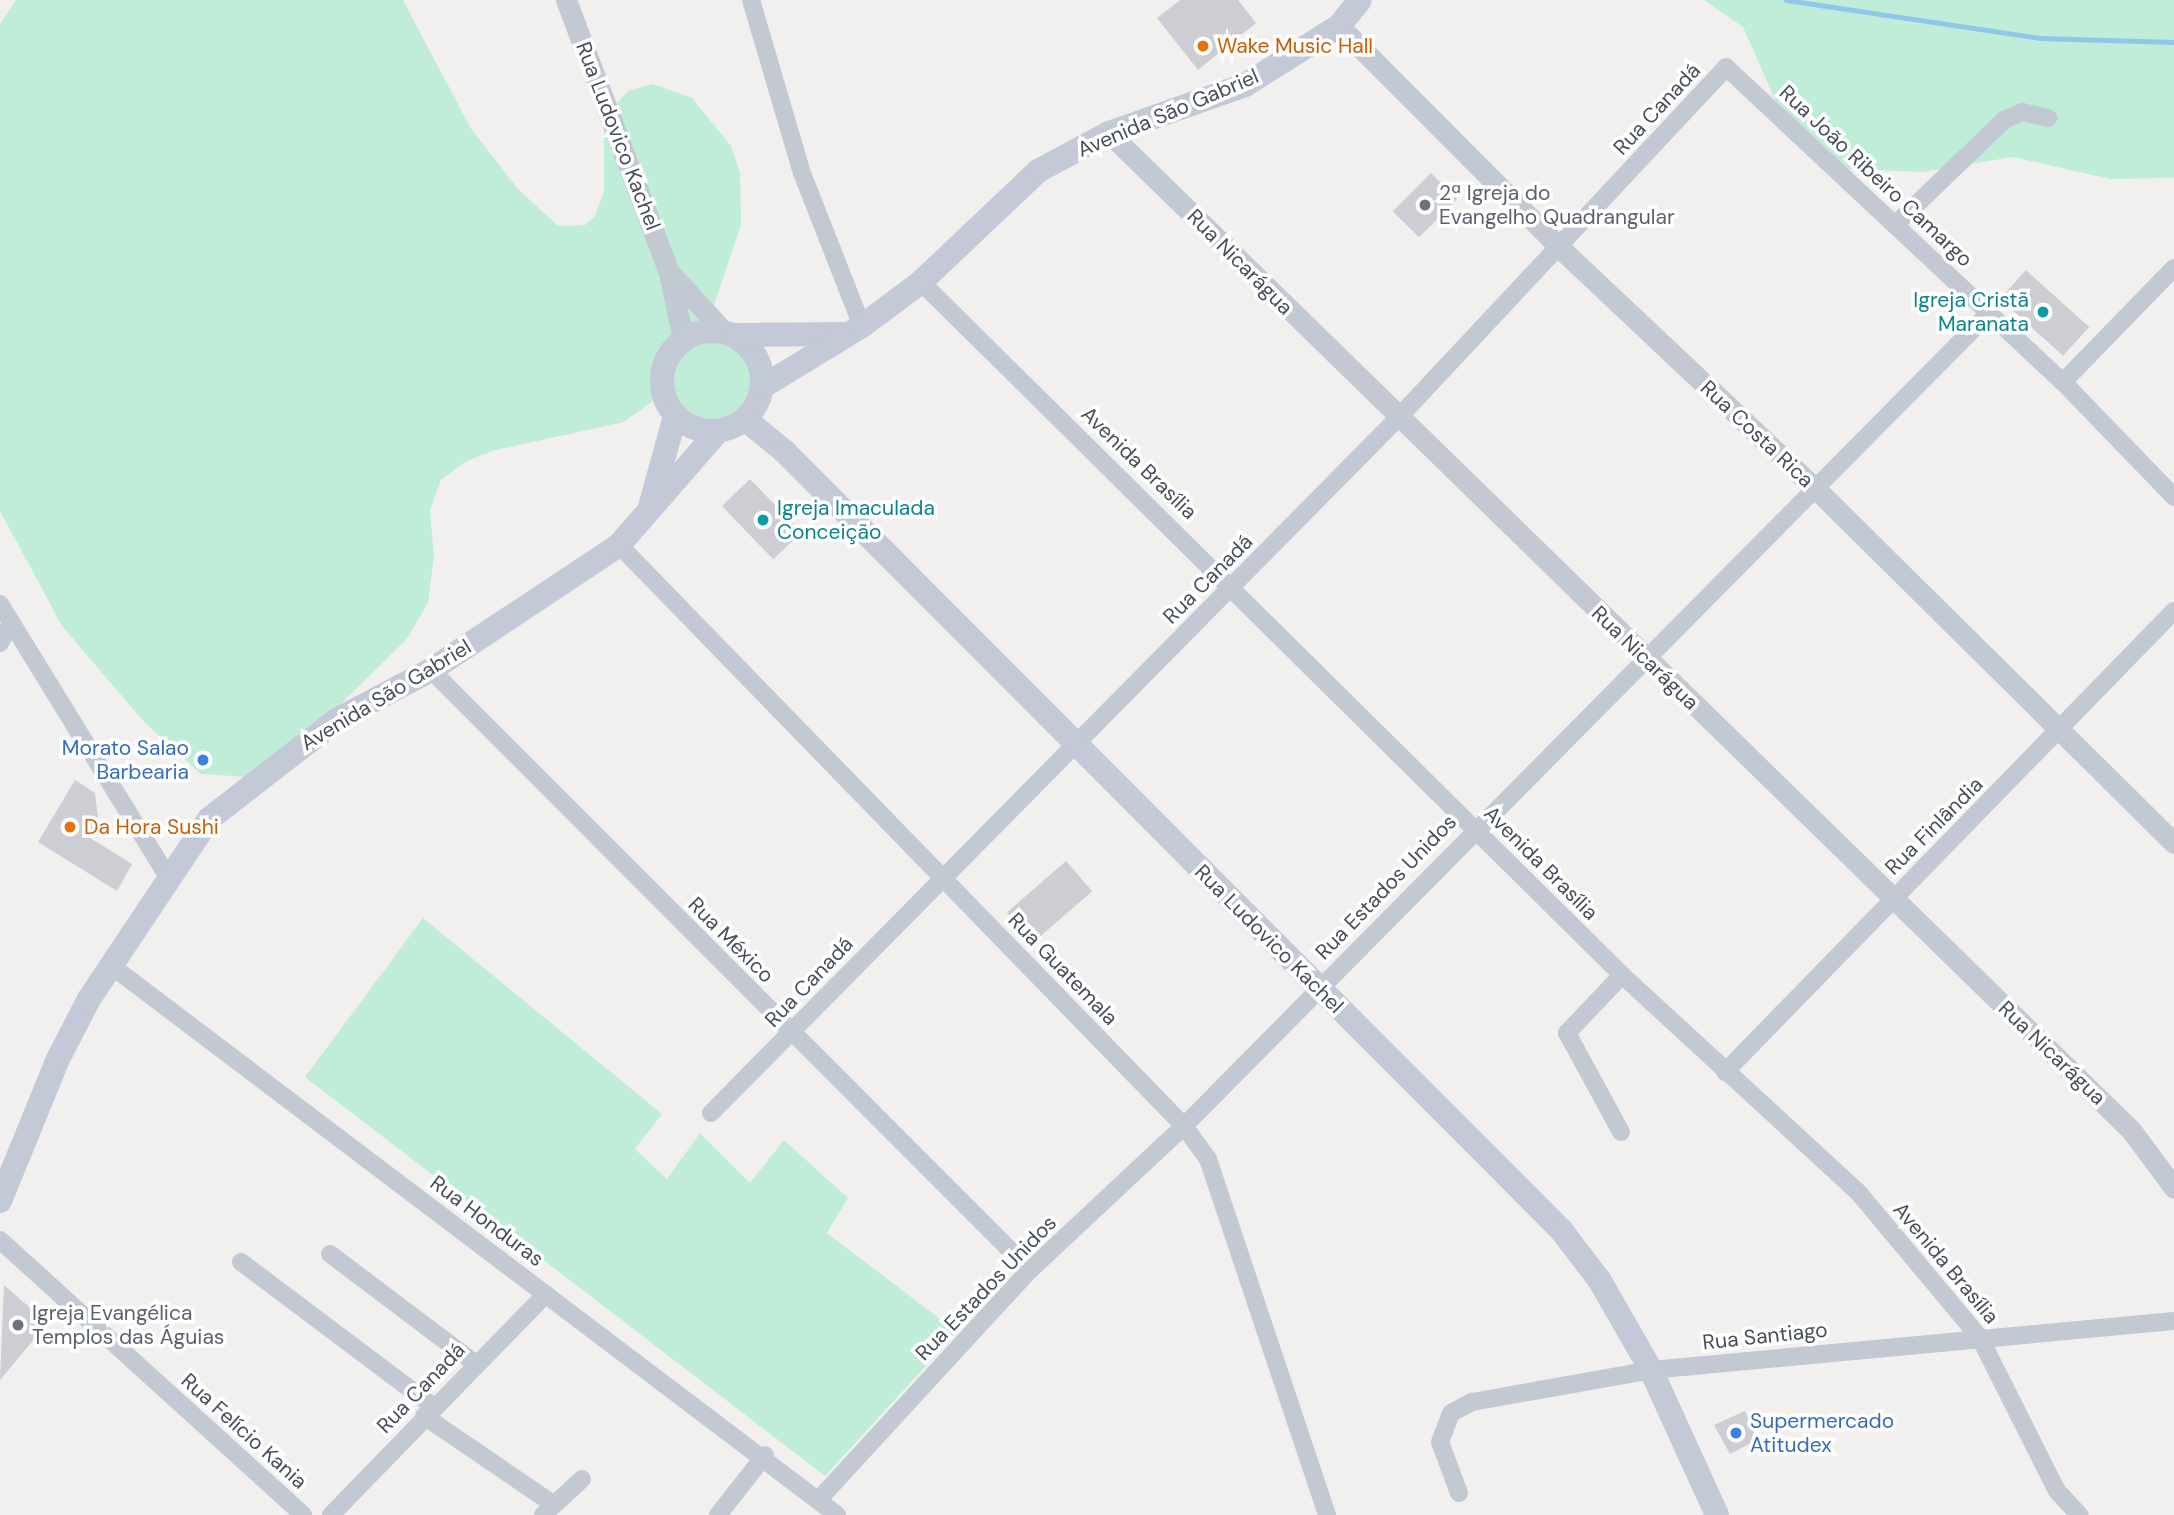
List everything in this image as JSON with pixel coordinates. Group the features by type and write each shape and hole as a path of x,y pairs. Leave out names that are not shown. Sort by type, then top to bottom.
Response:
{"main road":[{"name":"Avenida São Gabriel","path":"762,387 855,330 921,282 1038,171 1109,133 1245,85 1339,26 1360,0"},
{"path":"728,334 749,348 760,366 762,387 745,419 718,432 695,429 675,416 665,401 662,376 671,351 683,339 710,331 728,334 855,330"},
{"path":"648,517 675,416"},
{"name":"Rua Ludovico Kachel","path":"745,419 785,452 1075,742 1318,991 1562,1231 1600,1281 1651,1370 1717,1515"},
{"name":"Avenida São Gabriel","path":"0,1201 58,1059 109,964 209,819 259,776 338,719 431,670 619,545 648,517 718,432"}],"street":[{"name":"Rua Ludovico Kachel","path":"566,0 669,273 683,339"},
{"path":"751,0 802,173 855,330"},
{"name":"Rua Costa Rica","path":"1339,26 1559,247 1817,490 2174,843"},
{"name":"Rua Canadá","path":"711,1113 1398,418 1726,67"},
{"name":"Rua João Ribeiro Camargo","path":"1726,67 2063,382 2174,497"},
{"path":"1895,225 2004,120 2022,112 2048,118"},
{"name":"Rua Nicarágua","path":"1109,133 1398,418 2131,1130 2174,1188"},
{"path":"2063,382 2174,268"},
{"name":"Rua Ludovico Kachel","path":"669,273 728,334"},
{"name":"Avenida Brasília","path":"921,282 1233,586 1622,975 1858,1192 1980,1338 2057,1491 2078,1515"},
{"name":"Rua Estados Unidos","path":"821,1497 1031,1270 1184,1126 1474,828 1817,490 1989,313"},
{"name":"Rua Guatemala","path":"619,545 1184,1126 1208,1159 1328,1515"},
{"path":"0,604 168,877"},
{"name":"Rua Finlândia","path":"1725,1072 2060,732 2174,611"},
{"path":"0,643 11,623"},
{"name":"Rua México","path":"431,670 1031,1270"},
{"name":"Rua Honduras","path":"109,964 546,1294 821,1497 838,1515"},
{"path":"1621,1132 1567,1033 1622,975"},
{"name":"Rua Felício Kania","path":"0,1240 303,1515"},
{"path":"330,1254 475,1364"},
{"path":"241,1262 429,1411 548,1510 582,1479"},
{"name":"Rua Canadá","path":"331,1515 429,1411 546,1294"},
{"name":"Rua Santiago","path":"1459,1493 1440,1443 1451,1413 1472,1402 1651,1370 2174,1321"},
{"path":"718,1515 765,1455"}],"green space":[{"path":"16,0 403,0 470,127 517,188 558,226 585,225 595,216 604,191 604,129 611,110 628,91 653,84 692,98 731,146 740,173 741,225 703,338 729,341 751,361 755,376 749,405 726,423 711,425 683,415 668,390 624,422 492,451 465,462 441,480 430,510 434,556 428,603 406,640 308,736 247,777 201,774 145,723 62,626 0,511 0,24"},
{"path":"1704,0 2174,0 2174,178 2110,179 2013,157 1923,172 1847,169 1784,120 1743,27"},
{"path":"423,918 662,1114 635,1149 667,1179 700,1133 750,1183 784,1140 848,1198 827,1233 957,1332 825,1476 305,1077"}],"building":[{"name":"Wake Music Hall","path":"1180,0 1238,0 1256,23 1198,70 1157,18"},
{"name":"2ª Igreja do Evangelho Quadrangular","path":"1431,173 1457,199 1419,237 1393,211"},
{"name":"Igreja Cristã Maranata","path":"2026,270 2089,327 2063,356 2000,299"},
{"name":"Igreja Imaculada Conceição","path":"750,479 801,532 773,559 722,506"},
{"name":"Da Hora Sushi","path":"75,780 95,793 98,818 87,836 132,864 117,891 38,842"},
{"path":"1066,861 1092,891 1033,942 1007,912"},
{"name":"Igreja Evangélica Templos das Águias","path":"4,1285 37,1314 36,1337 0,1380"},
{"name":"Supermercado Atitudex","path":"1745,1411 1757,1440 1730,1454 1714,1425"}],"waterway":[{"path":"1786,0 2039,38 2174,42"}],"place":[{"name":"Wake Music Hall","path":"1203,46"},
{"name":"2ª Igreja do Evangelho Quadrangular","path":"1425,205"},
{"name":"Igreja Cristã Maranata","path":"2043,312"},
{"name":"Igreja Imaculada Conceição","path":"763,520"},
{"name":"Morato Salao Barbearia","path":"203,760"},
{"name":"Da Hora Sushi","path":"70,827"},
{"name":"Igreja Evangélica Templos das Águias","path":"18,1325"},
{"name":"Supermercado Atitudex","path":"1736,1433"}]}
